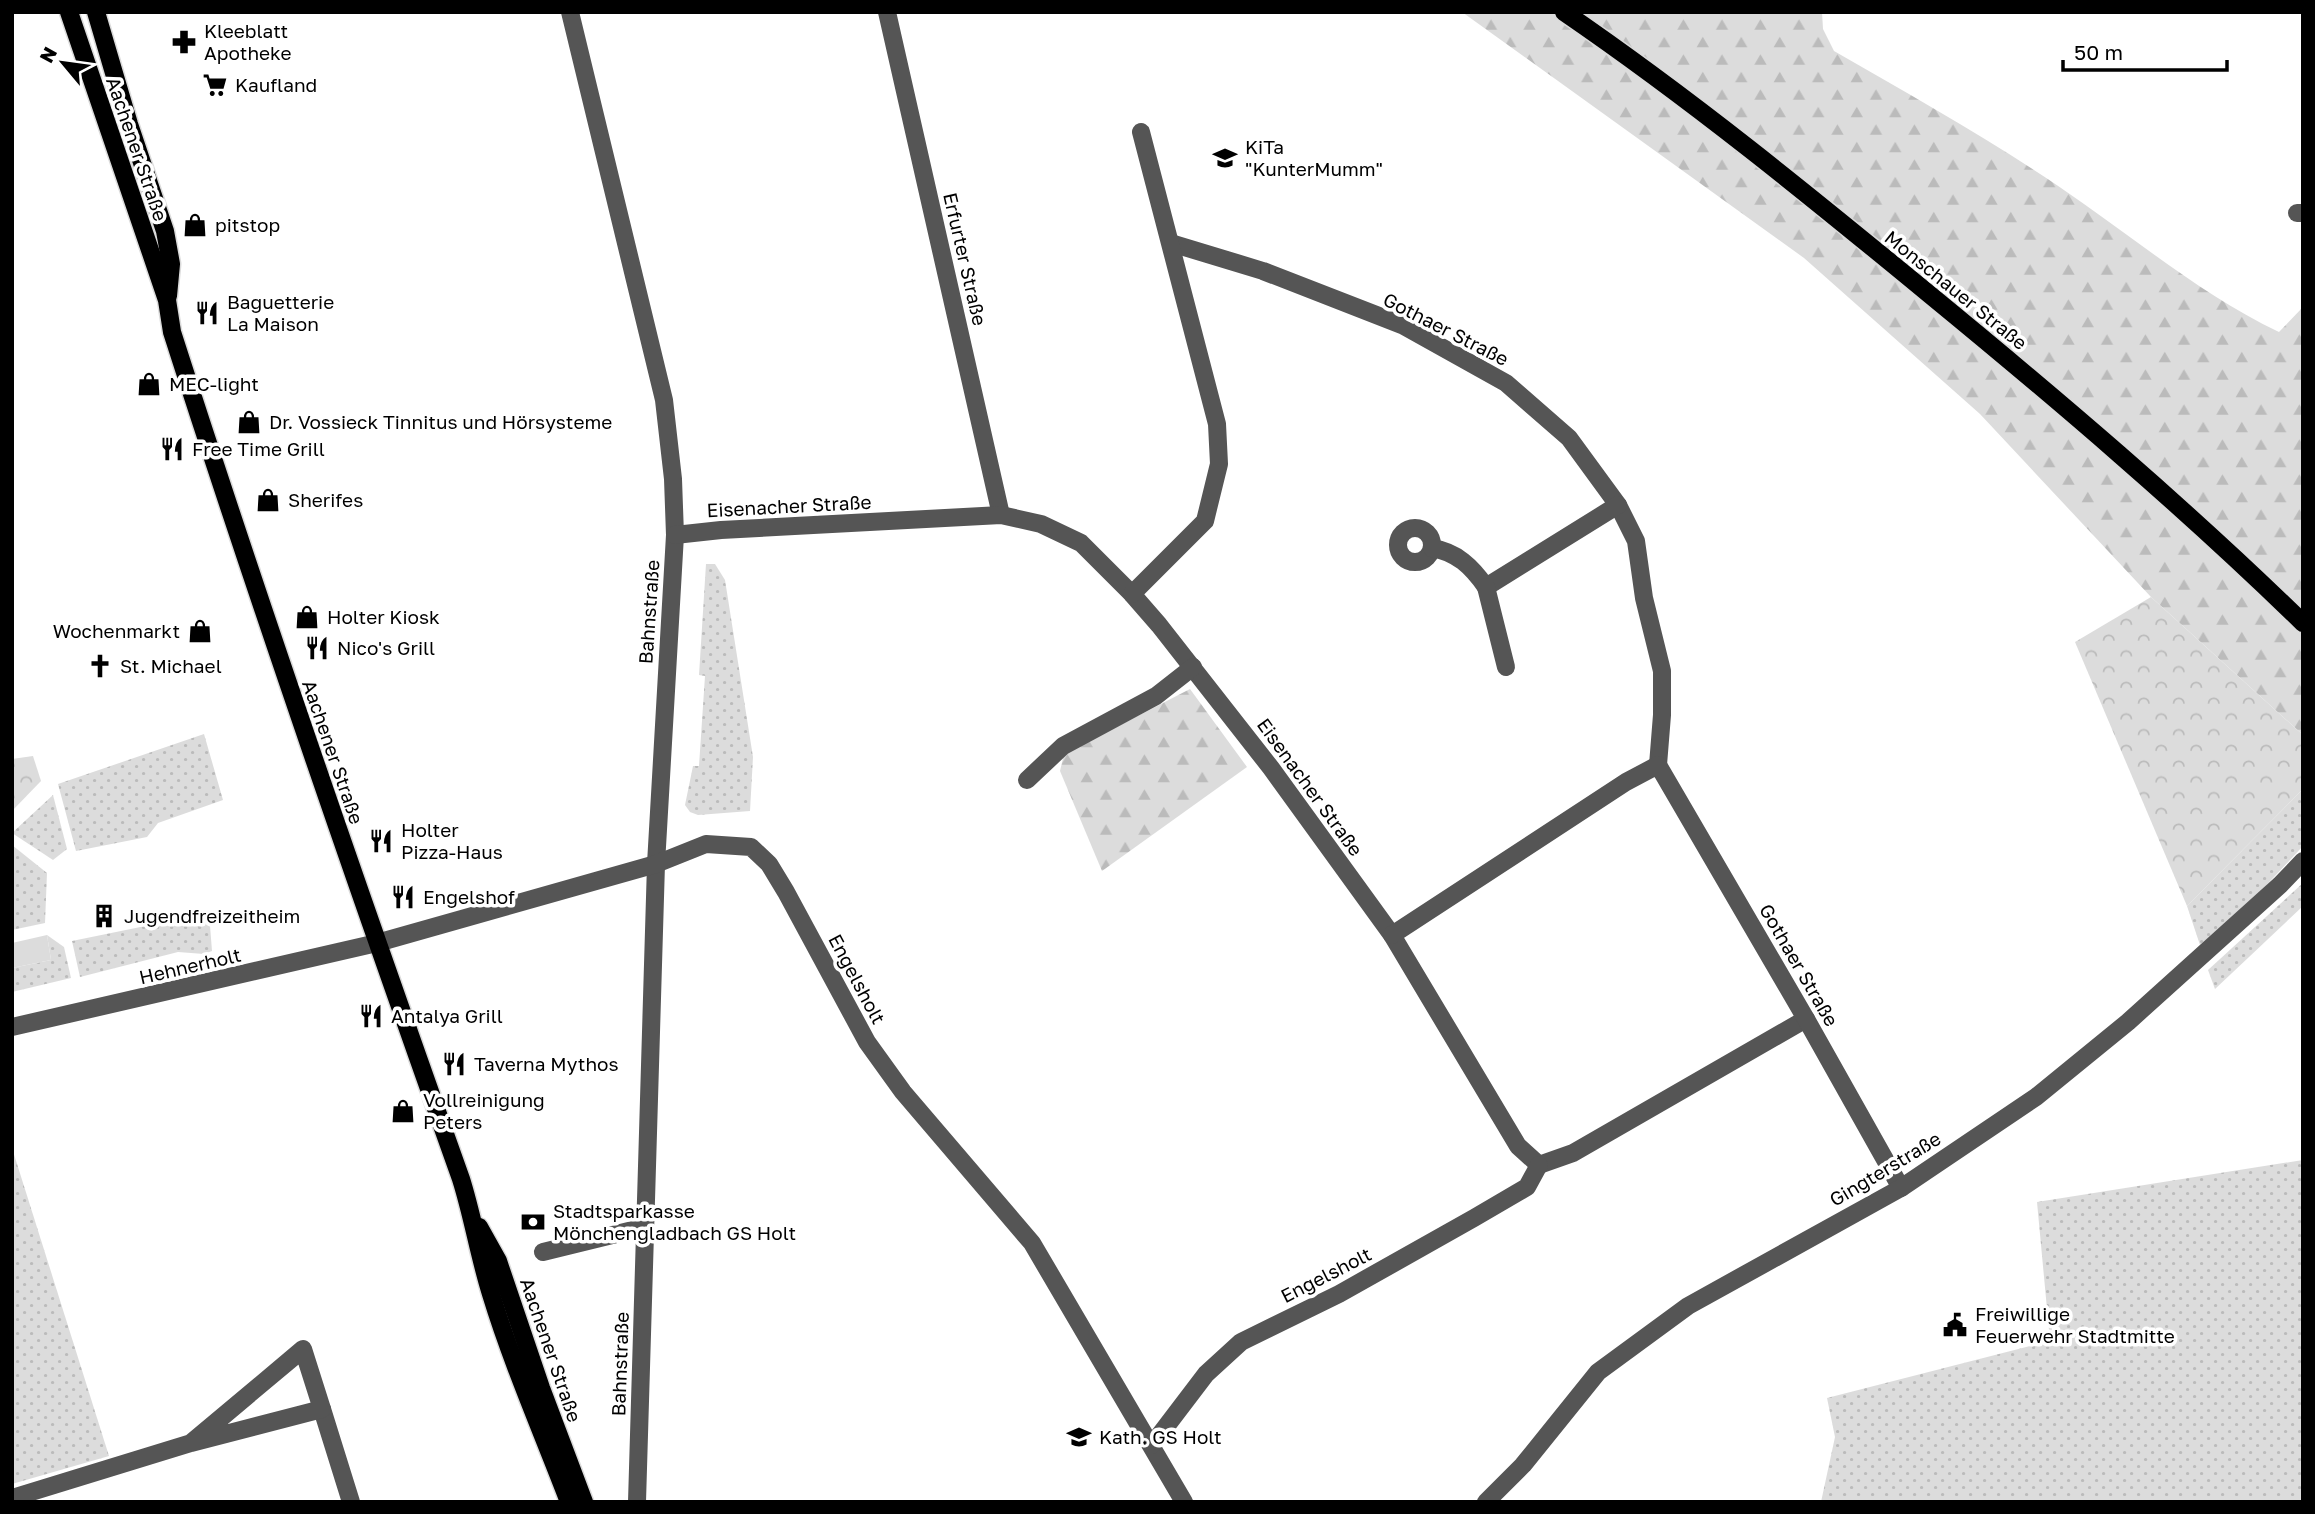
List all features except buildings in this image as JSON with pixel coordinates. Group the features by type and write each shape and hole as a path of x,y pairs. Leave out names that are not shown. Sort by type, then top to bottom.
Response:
{"main road":[{"name":"Aachener Straße","path":"69,12 167,300 172,332 234,526 472,1215 477,1246 492,1297 569,1502"},
{"name":"Aachener Straße","path":"96,12 129,124 165,231 171,264 167,300"},
{"name":"Monschauer Straße","path":"1564,12 1628,56 1748,148 2029,376 2245,566 2303,623"},
{"name":"Aachener Straße","path":"472,1215 498,1261 584,1502"}],"street":[{"name":"Bahnstraße","path":"570,12 664,400 671,456 675,535 656,864 637,1502"},
{"name":"Erfurter Straße","path":"887,12 1001,515"},
{"path":"1132,594 1205,521 1219,464 1217,424 1141,132"},
{"name":"Gothaer Straße","path":"1171,243 1263,271 1402,325 1506,383 1569,439 1618,505 1636,541 1644,598 1662,671 1658,765 1901,1188"},
{"path":"1486,587 1618,505"},
{"name":"Eisenacher Straße","path":"675,535 721,530 1001,515 1041,524 1081,542 1132,594 1271,768 1392,935 1518,1146 1539,1165"},
{"path":"1432,548 1446,550 1472,568 1486,587 1506,667"},
{"path":"1027,780 1063,747 1156,696 1193,667"},
{"path":"1392,935 1626,782 1658,765"},
{"name":"Engelsholt","path":"377,943 656,864 706,844 751,847 769,864 867,1042 903,1092 1032,1243 1184,1502"},
{"name":"Gingterstraße","path":"1486,1502 1523,1465 1598,1372 1688,1306 1901,1188 2036,1097 2097,1047 2260,903 2303,861"},
{"name":"Hehnerholt","path":"12,1027 377,943"},
{"path":"1539,1165 1573,1153 1806,1019"},
{"name":"Engelsholt","path":"1152,1445 1206,1374 1241,1342 1339,1294 1474,1219 1527,1187 1539,1165"},
{"path":"543,1252 645,1227"},
{"path":"191,1443 303,1349 351,1502"},
{"path":"12,1499 191,1443 323,1409"}],"green space":[{"path":"1462,12 1822,12 1823,29 1834,51 2023,163 2228,304 2279,332 2303,307 2303,735 2151,597 1980,414 1804,258"},
{"path":"706,564 715,564 725,580 753,757 750,811 698,815 690,812 685,805 693,766 699,766 705,676 699,675"},
{"path":"2151,597 2303,735 2303,789 2187,906 2075,642"},
{"path":"1190,689 1247,767 1102,871 1060,771 1064,754"},
{"path":"204,734 223,800 158,823 147,837 76,851 58,784"},
{"path":"33,756 41,781 12,811 12,759"},
{"path":"2303,789 2303,846 2260,892 2200,945 2187,906"},
{"path":"53,795 67,849 53,860 12,833"},
{"path":"12,845 47,873 45,923 12,930"},
{"path":"2303,883 2303,906 2215,989 2208,970"},
{"path":"209,913 212,951 204,954 178,952 80,977 72,941"},
{"path":"47,935 64,947 71,978 12,992 12,968 51,960"},
{"path":"47,935 51,960 12,968 12,943"},
{"path":"12,1148 109,1456 12,1484"},
{"path":"2303,1160 2303,1502 1821,1502 1835,1437 1827,1398 2050,1341 2037,1202"}],"place":[{"name":"Kleeblatt Apotheke","path":"184,42"},
{"name":"Kaufland","path":"215,85"},
{"name":"KiTa \"KunterMumm\"","path":"1225,158"},
{"name":"pitstop","path":"195,225"},
{"name":"Baguetterie La Maison","path":"207,313"},
{"name":"MEC-light","path":"149,384"},
{"name":"Dr. Vossieck Tinnitus und Hörsysteme","path":"249,422"},
{"name":"Free Time Grill","path":"172,449"},
{"name":"Sherifes","path":"268,500"},
{"name":"Holter Kiosk","path":"307,617"},
{"name":"Wochenmarkt","path":"200,631"},
{"name":"Nico's Grill","path":"317,648"},
{"name":"St. Michael","path":"100,666"},
{"name":"Holter Pizza-Haus","path":"381,841"},
{"name":"Engelshof","path":"403,897"},
{"name":"Jugendfreizeitheim","path":"104,916"},
{"name":"Antalya Grill","path":"371,1016"},
{"name":"Taverna Mythos","path":"454,1064"},
{"name":"Vollreinigung Peters","path":"403,1111"},
{"name":"Stadtsparkasse Mönchengladbach GS Holt","path":"533,1222"},
{"name":"Freiwillige Feuerwehr Stadtmitte","path":"1955,1325"},
{"name":"Kath. GS Holt","path":"1079,1437"}]}
